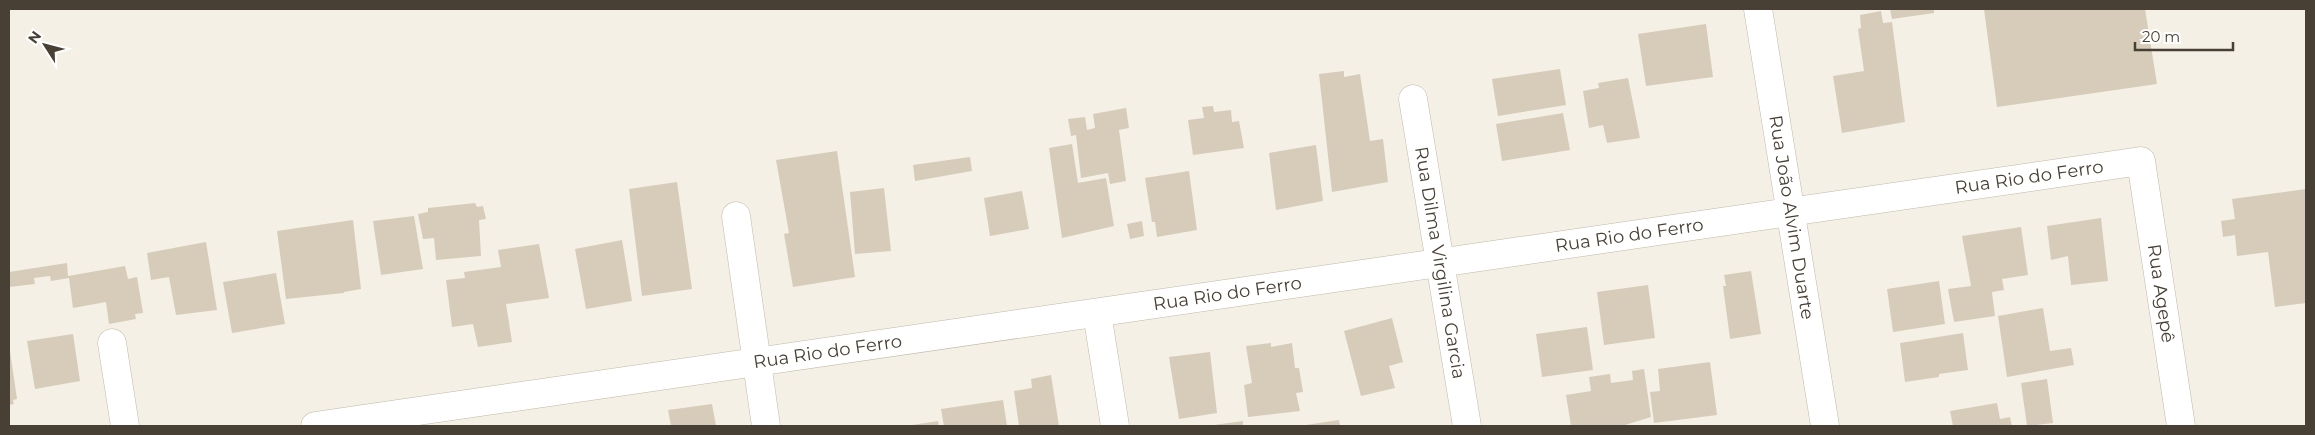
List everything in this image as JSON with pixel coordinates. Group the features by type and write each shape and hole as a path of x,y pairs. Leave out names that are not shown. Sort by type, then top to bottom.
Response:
{"street":[{"name":"Rua João Alvim Duarte","path":"1758,9 1825,426"},
{"name":"Rua Dilma Virgilina Garcia","path":"1413,99 1467,426"},
{"name":"Rua Rio do Ferro","path":"316,426 412,419 757,362 2141,161"},
{"name":"Rua Agepê","path":"2141,161 2181,426"},
{"path":"736,216 766,426"},
{"path":"1097,313 1115,426"},
{"path":"112,343 125,426"}],"building":[{"path":"1890,9 1934,9 1934,13 1892,19"},
{"path":"1984,9 2145,9 2157,84 1997,107"},
{"path":"1881,11 1883,23 1892,22 1905,122 1842,133 1833,76 1864,71 1858,29 1861,28 1860,15"},
{"path":"1706,24 1713,77 1646,86 1638,34"},
{"path":"1560,69 1566,105 1498,116 1492,79"},
{"path":"1344,71 1344,77 1360,74 1370,141 1383,139 1388,182 1332,192 1319,74"},
{"path":"1628,78 1640,138 1607,143 1603,125 1589,128 1583,91 1599,88 1598,83"},
{"path":"1213,106 1214,112 1231,110 1232,122 1239,121 1244,148 1193,155 1188,120 1204,118 1202,107"},
{"path":"1126,108 1129,128 1119,130 1126,181 1110,184 1108,173 1081,178 1076,135 1071,136 1068,119 1085,117 1087,130 1095,128 1093,114"},
{"path":"1563,113 1570,150 1502,161 1496,124"},
{"path":"1072,144 1078,183 1106,178 1114,226 1062,238 1049,148"},
{"path":"1316,145 1323,201 1276,210 1269,153"},
{"path":"837,151 855,277 793,287 784,234 789,233 776,160"},
{"path":"970,157 972,171 915,181 913,165"},
{"path":"1189,171 1197,230 1157,237 1155,222 1152,222 1145,178"},
{"path":"677,182 692,289 642,296 629,189"},
{"path":"884,188 891,251 855,254 850,192"},
{"path":"2306,189 2306,303 2275,307 2268,252 2237,256 2235,235 2223,237 2221,221 2235,219 2232,199"},
{"path":"1022,191 1029,229 990,236 984,198"},
{"path":"475,203 477,207 483,206 486,219 479,220 481,256 436,260 434,238 423,239 418,214 428,212 428,208"},
{"path":"414,216 423,269 381,275 373,221"},
{"path":"2101,218 2108,281 2071,285 2068,256 2051,260 2047,226"},
{"path":"353,220 361,289 344,293 286,299 277,231"},
{"path":"1142,221 1144,236 1130,239 1127,224"},
{"path":"2021,227 2028,275 2002,279 2004,290 1992,292 1995,316 1954,322 1948,289 1971,286 1962,236"},
{"path":"622,240 632,301 586,309 575,249"},
{"path":"206,242 217,310 176,315 169,277 151,280 147,253"},
{"path":"539,244 549,298 506,304 512,342 478,347 473,324 452,327 446,280 465,278 464,272 501,267 498,250"},
{"path":"67,263 68,276 125,266 128,279 137,277 143,313 135,314 136,319 109,324 106,302 73,308 69,278 51,281 50,276 34,278 35,284 9,287 9,272"},
{"path":"1751,271 1761,334 1730,339 1723,286 1726,286 1724,275"},
{"path":"276,273 285,324 232,333 223,282"},
{"path":"1939,281 1945,324 1893,332 1887,289"},
{"path":"1648,285 1655,338 1604,345 1597,292"},
{"path":"2043,308 2050,351 2071,348 2074,365 2007,377 1998,316"},
{"path":"1392,318 1403,362 1389,366 1395,388 1361,396 1344,331"},
{"path":"1587,327 1593,370 1542,377 1536,334"},
{"path":"1963,333 1968,370 1905,382 1900,343"},
{"path":"73,334 80,381 35,389 27,341"},
{"path":"1271,343 1271,347 1292,343 1295,368 1299,368 1303,392 1296,393 1300,411 1248,417 1244,385 1252,383 1246,346"},
{"path":"10,351 17,399 13,400 14,404 9,405"},
{"path":"1210,352 1217,413 1179,419 1169,357"},
{"path":"1710,362 1717,415 1654,423 1650,392 1660,391 1658,369"},
{"path":"1644,369 1651,417 1622,426 1571,426 1566,395 1591,391 1589,377 1610,374 1611,383 1633,380 1632,371"},
{"path":"1051,375 1059,426 1019,426 1014,391 1032,388 1031,379"},
{"path":"2047,379 2053,423 2027,426 2021,383"},
{"path":"1003,400 1007,426 944,426 941,409"},
{"path":"1997,403 2000,419 2010,417 2012,426 1953,426 1950,411"},
{"path":"712,404 716,426 671,426 668,410"},
{"path":"1339,420 1340,426 1306,426 1306,425"},
{"path":"938,421 939,426 912,425"},
{"path":"1243,421 1243,426 1214,426 1214,425"}]}
